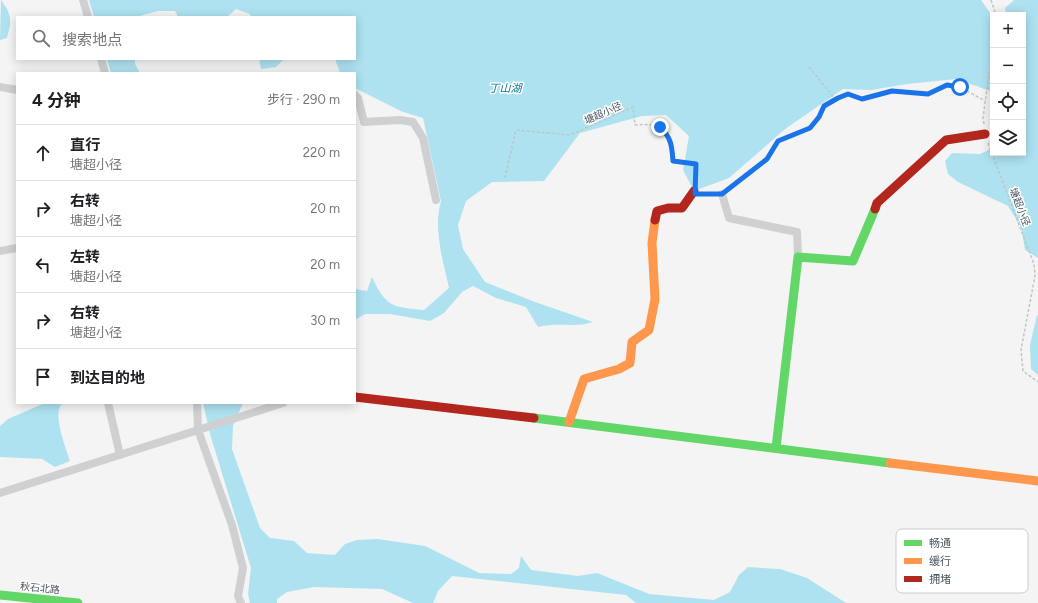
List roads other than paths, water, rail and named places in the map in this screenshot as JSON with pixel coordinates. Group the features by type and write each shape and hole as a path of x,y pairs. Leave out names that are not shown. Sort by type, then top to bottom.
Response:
{"street":[{"path":"83,0 88,16"},
{"path":"101,60 105,72"},
{"path":"0,87 16,90"},
{"path":"356,96 358,98 364,122 400,120 413,122 424,138 436,200"},
{"path":"798,257 853,261 878,203 883,198 946,140 985,134"},
{"path":"569,422 584,379 622,369 630,363 632,342 649,330 655,300 653,252 654,218 657,211 668,208 682,208 697,190"},
{"path":"722,194 729,218 797,232 798,257 776,448"},
{"path":"0,251 16,248"},
{"path":"356,397 383,399 1038,481"},
{"path":"108,404 120,455"},
{"path":"197,404 198,430 232,525 243,568 238,596 241,603"},
{"path":"0,493 280,404"},
{"name":"秋石北路","path":"0,595 78,603"}],"water":[{"path":"1,0 9,14 10,27 7,38 0,40"},
{"name":"丁山湖","path":"89,0 981,0 990,13 990,91 957,79 907,84 871,90 843,89 785,129 729,178 694,191 683,170 689,136 666,115 642,116 580,133 544,181 492,182 466,201 458,225 463,249 485,282 535,302 593,322 580,325 552,325 538,327 526,307 496,298 473,286 462,292 444,313 430,321 390,314 365,314 356,319 356,289 367,291 372,277 386,300 391,304 404,308 424,310 449,288 438,233 441,201 423,118 403,112 356,88 356,72 340,72 335,60 356,60 356,16 251,16 250,14 236,9 228,16 178,16 175,11 158,11 140,16 94,16"},
{"path":"1014,0 1038,0 1038,258 1025,250 1021,227 1008,206 958,182 948,174 945,161 952,153 980,154 990,149 990,156 1026,156 1026,12 1006,12 1005,8"},
{"path":"107,60 135,60 135,64 139,72 111,72"},
{"path":"259,60 283,60 276,67 261,69"},
{"path":"1037,315 1038,375 1031,369 1030,345"},
{"path":"43,404 62,404 58,414 60,430 70,461 55,467 42,459 0,457 0,426 8,419"},
{"path":"203,404 243,404 233,426 232,449 260,528 270,538 294,541 307,553 335,555 345,544 357,540 378,539 425,546 479,573 511,574 519,568 521,556 531,570 578,576 597,573 649,594 714,600 730,592 739,575 748,567 780,569 807,578 846,603 636,603 626,595 452,576 438,591 433,603 413,603 382,589 314,587 287,592 277,599 277,603 250,603 248,594 251,568 210,434"}]}
